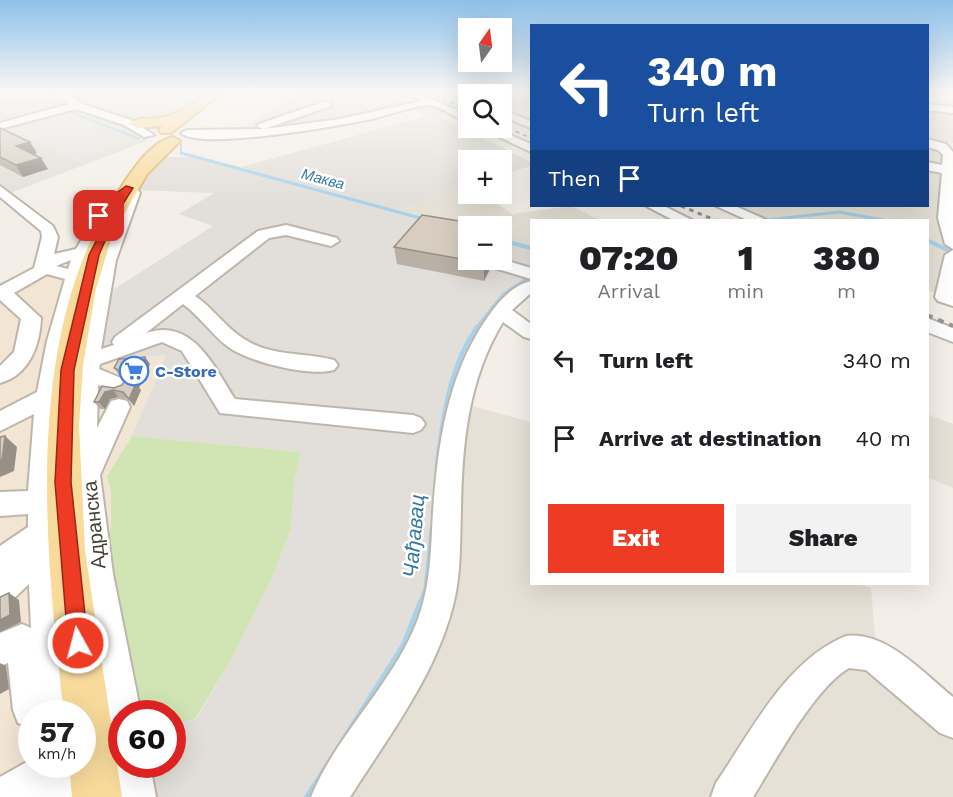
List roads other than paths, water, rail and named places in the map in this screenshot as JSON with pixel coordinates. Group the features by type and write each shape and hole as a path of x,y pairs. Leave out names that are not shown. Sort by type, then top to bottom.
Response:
{"main road":[{"path":"167,138 176,129"},
{"name":"Адранска","path":"97,797 65,523 63,426 71,351 86,284 100,241 129,188 167,138"}],"street":[{"path":"144,129 167,138 300,129"},
{"path":"148,129 167,138"},
{"path":"243,134 256,129"},
{"path":"508,138 530,148"},
{"path":"929,144 944,149 949,155 946,218 953,252 944,297"},
{"path":"929,166 949,170"},
{"path":"53,700 40,502 41,430 53,345 82,252 106,205 129,188"},
{"name":"Адранска","path":"121,700 100,585 88,473 85,418 92,357 113,244 132,200 133,193 129,188"},
{"path":"0,190 48,229 50,237 42,268"},
{"path":"655,207 682,219"},
{"path":"726,207 756,219"},
{"path":"92,357 182,297 264,234 286,231 331,241"},
{"path":"0,376 21,359 31,329 31,318 1,293 35,276 42,268 62,255 82,252"},
{"path":"42,268 74,276"},
{"path":"497,270 522,295 530,329"},
{"path":"330,797 335,785 403,681 434,620 445,574 451,459 465,380 480,340 522,295"},
{"path":"182,297 193,299 214,325 239,345 276,359 327,365"},
{"path":"929,325 953,336"},
{"path":"92,357 161,336 189,346 228,406 413,424"},
{"path":"88,473 118,396 92,357"},
{"path":"0,422 46,397"},
{"path":"0,504 40,502"},
{"path":"0,562 41,544"},
{"path":"0,591 41,544"},
{"path":"0,650 22,640 30,700"},
{"path":"730,797 807,685 833,658 846,652 877,658 953,720"},
{"path":"4,797 35,778"},
{"path":"58,778 60,797"},
{"path":"134,778 137,797"}],"waterway":[{"name":"Маква","path":"114,129 139,139"},
{"name":"Маква","path":"181,144 181,153"},
{"name":"Маква","path":"181,153 424,219"},
{"name":"Маква","path":"181,153 187,155"},
{"path":"776,219 839,212 878,219"},
{"path":"929,241 953,253"},
{"name":"Маква","path":"512,243 530,248"},
{"name":"Чађавац","path":"476,329 503,295 530,277"},
{"name":"Чађавац","path":"439,451 455,371 477,327"},
{"name":"Чађавац","path":"436,482 439,449"},
{"name":"Чађавац","path":"420,604 426,589 432,529"},
{"name":"Чађавац","path":"308,797 404,646 421,603"}],"railway":[{"path":"512,130 530,138"},
{"path":"683,207 713,219"},
{"path":"929,316 953,326"}],"place":[{"name":"C-Store","path":"134,371"}]}
